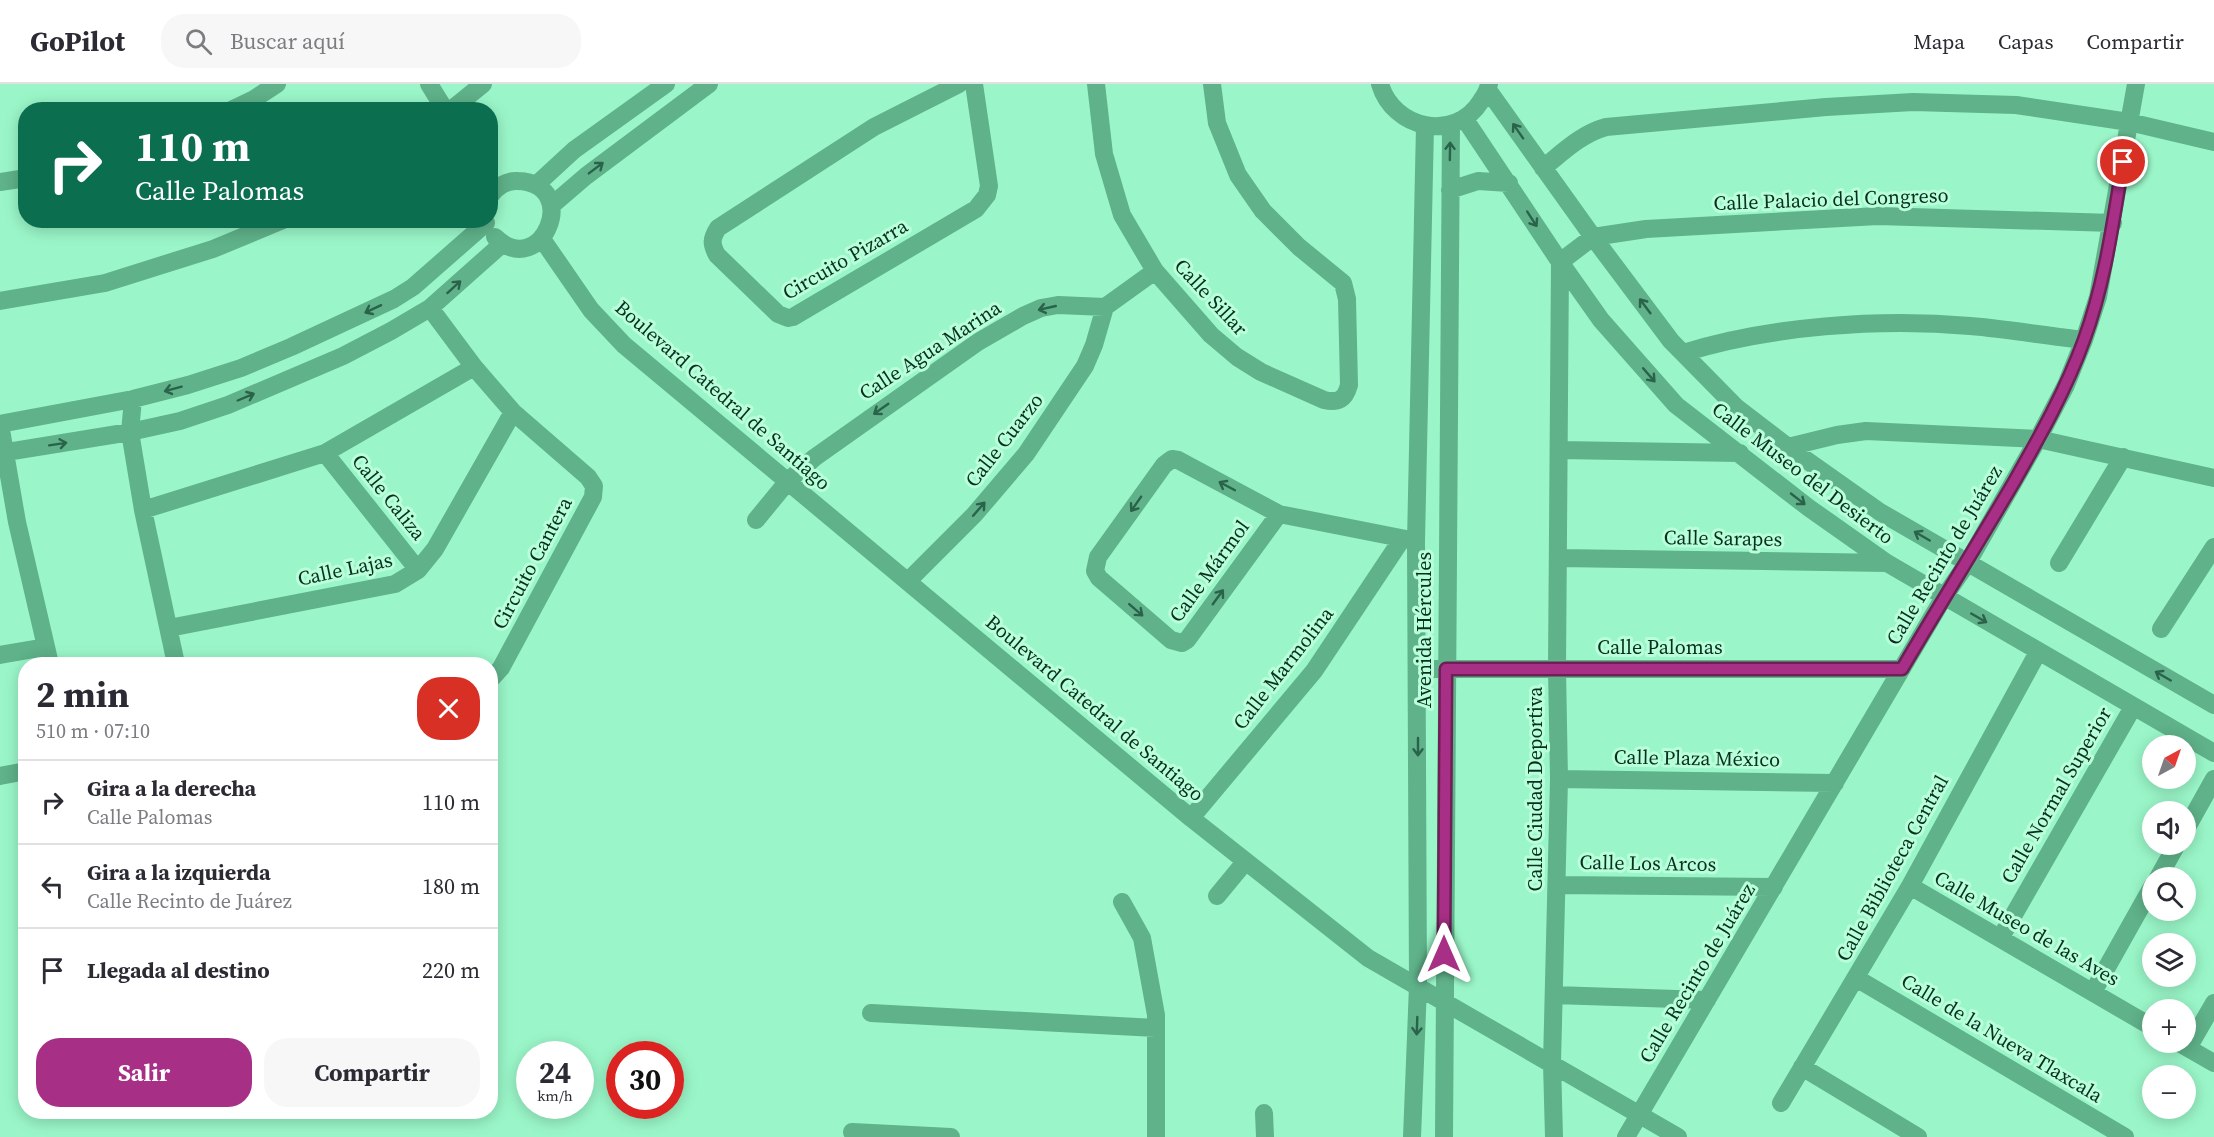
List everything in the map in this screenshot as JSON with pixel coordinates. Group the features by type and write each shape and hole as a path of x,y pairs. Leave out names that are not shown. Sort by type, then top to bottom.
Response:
{"street":[{"path":"248,102 277,84"},
{"path":"429,84 440,102"},
{"path":"462,102 483,84"},
{"path":"536,185 574,150 666,84"},
{"path":"551,206 586,176 709,84"},
{"name":"Circuito Pizarra","path":"959,84 874,127 718,228 712,238 712,246 717,255 778,314 788,318 976,209 987,195 989,186 974,84"},
{"name":"Calle Sillar","path":"1096,84 1104,154 1122,215 1155,272 1211,335 1237,357 1261,372 1324,400 1334,402 1342,400 1349,385 1347,299 1343,284 1299,247 1263,211 1238,175 1217,123 1212,84"},
{"path":"1380,84 1384,97 1401,116 1425,126 1457,121 1476,109 1489,87"},
{"name":"Calle Recinto de Juárez","path":"1626,1137 1944,597 1968,562 2066,385 2098,297 2136,84"},
{"name":"Calle Museo del Desierto","path":"1489,87 1543,168 1671,341 1737,408 1880,512 2214,705"},
{"path":"1543,168 1593,130 1606,127 1826,107 1913,102 2016,105 2129,122 2214,142"},
{"name":"Avenida Hércules","path":"1444,1137 1449,252 1450,190 1457,121"},
{"name":"Calle Museo del Desierto","path":"1457,121 1509,183 1601,320 1676,405 1809,508 1887,563 2214,753"},
{"name":"Avenida Hércules","path":"1412,1137 1418,986 1418,669 1409,540 1425,126"},
{"path":"0,182 18,179"},
{"path":"489,228 502,244 511,248 522,248 542,239 549,229 552,218 551,206 546,195 536,185 514,181 498,183"},
{"path":"1450,190 1478,181 1509,183"},
{"name":"Calle Palacio del Congreso","path":"1560,262 1593,237 1646,229 1878,216 2113,223"},
{"path":"0,301 105,283 213,249 264,228"},
{"path":"0,655 48,656 9,524 0,424 133,399 241,368 394,299 413,287 479,228"},
{"name":"Boulevard Catedral de Santiago","path":"542,239 606,329 1245,862 1368,958 1678,1137"},
{"path":"3,453 130,432 180,421 228,405 343,356 430,308 502,244"},
{"name":"Calle Ciudad Deportiva","path":"1554,1137 1552,1063 1559,779 1557,669 1560,262"},
{"path":"1105,307 1155,272"},
{"name":"Calle Agua Marina","path":"756,520 788,481 814,458 954,358 1023,316 1041,308 1058,305 1105,307"},
{"name":"Calle Cuarzo","path":"908,580 974,515 1026,454 1085,366 1105,307"},
{"name":"Circuito Cantera","path":"430,308 474,367 513,412 588,477 594,486 593,497 498,671"},
{"path":"1683,353 1715,343 1762,333 1894,324 1969,326 2084,340"},
{"path":"143,510 325,453 474,367"},
{"path":"133,399 130,432 143,510 175,657"},
{"name":"Calle Lajas","path":"169,628 395,584 407,579 418,570 435,549 513,412"},
{"path":"1788,447 1837,435 1866,431 2038,439 2214,478"},
{"path":"1560,450 1740,453"},
{"name":"Calle Caliza","path":"325,453 418,570"},
{"path":"2059,563 2123,457"},
{"name":"Calle Mármol","path":"1279,514 1187,640 1182,643 1171,640 1099,578 1095,571 1098,557 1164,465 1172,459 1178,460 1279,514 1409,540"},
{"name":"Calle Marmolina","path":"1191,818 1314,671 1409,540"},
{"path":"2161,629 2214,547"},
{"name":"Calle Sarapes","path":"1559,558 1887,563"},
{"name":"Calle Biblioteca Central","path":"1781,1103 1910,885 2038,652"},
{"name":"Calle Palomas","path":"1418,669 1902,669"},
{"name":"Calle Normal Superior","path":"2001,937 2133,706"},
{"path":"0,776 18,773"},
{"name":"Calle Plaza México","path":"1559,779 1835,783"},
{"path":"2196,811 2214,779"},
{"path":"1217,896 1245,862"},
{"name":"Calle Los Arcos","path":"1557,885 1774,887"},
{"name":"Calle Museo de las Aves","path":"1910,885 2142,1021"},
{"path":"1122,902 1142,938 1156,1015 1156,1137"},
{"path":"2093,992 2142,905"},
{"name":"Calle de la Nueva Tlaxcala","path":"1856,978 2095,1130 2125,1137"},
{"path":"1554,995 1707,1000"},
{"path":"2196,1028 2214,1003"},
{"path":"871,1013 1156,1028"},
{"path":"2196,1052 2214,1063"},
{"path":"1802,1067 1918,1137"},
{"path":"1264,1113 1265,1137"},
{"path":"852,1132 951,1137"}],"route":[{"path":"1444,954 1446,669 1902,669 1944,597 1968,562 2066,385 2098,297 2123,162"}]}
